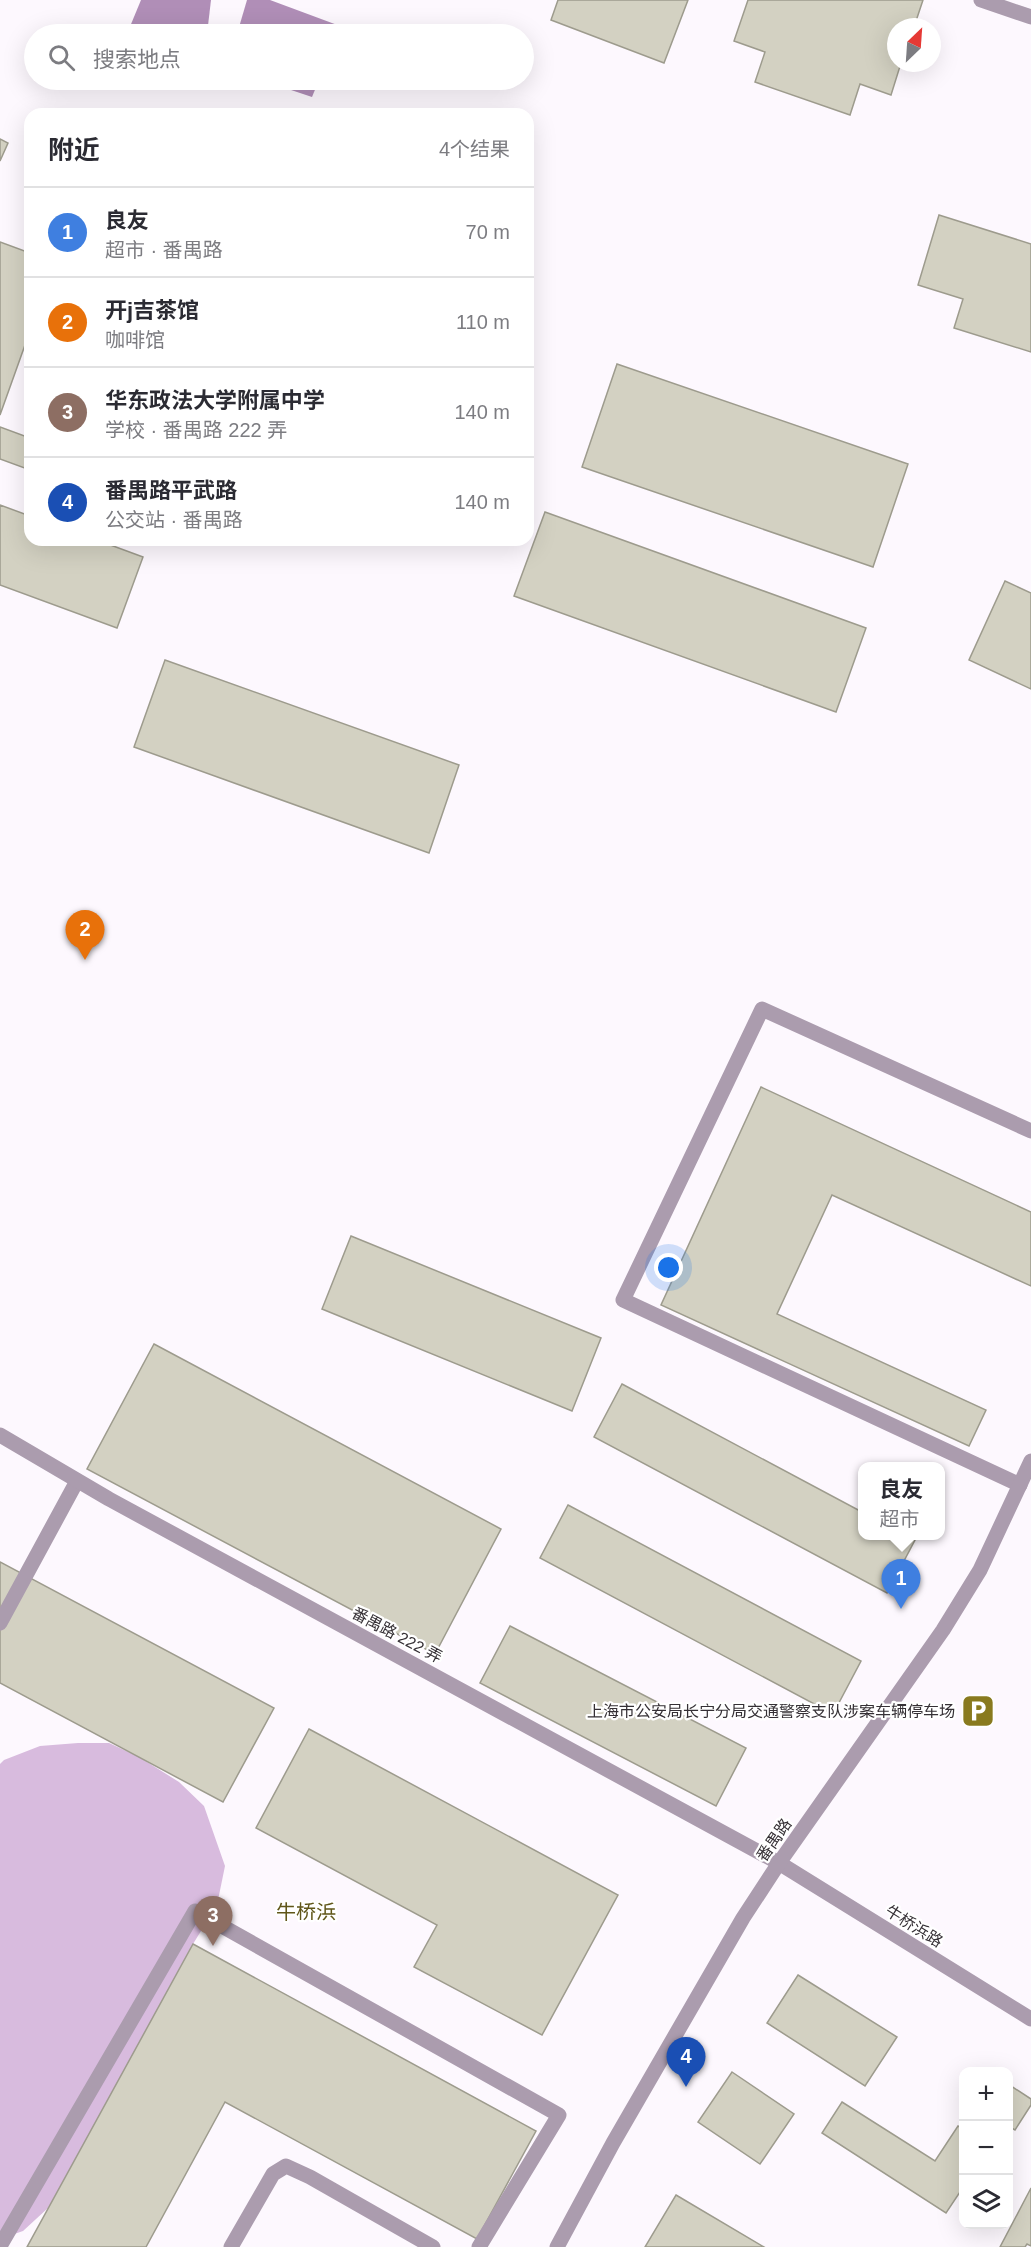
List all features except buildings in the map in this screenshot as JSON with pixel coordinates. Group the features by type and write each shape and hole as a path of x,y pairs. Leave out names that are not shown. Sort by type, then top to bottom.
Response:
{"street":[{"path":"981,0 1031,17"},
{"path":"1020,1485 623,1300 762,1009 1031,1131"},
{"name":"番禺路 222 弄","path":"0,1435 77,1481 779,1863"},
{"name":"番禺路","path":"557,2247 657,2064 743,1918 779,1863 943,1630 980,1570 1031,1461"},
{"path":"0,1623 77,1481"},
{"name":"牛桥浜路","path":"779,1863 1031,2019"},
{"path":"0,2246 195,1911 559,2115 479,2247"},
{"path":"231,2247 273,2174 286,2166 310,2176 433,2247"}],"shaded area":[{"path":"141,0 211,0 208,24 131,24"},
{"path":"247,0 270,0 335,24 240,24"},
{"path":"291,90 315,90 312,97"},
{"path":"109,1743 139,1757 179,1782 204,1806 225,1866 217,1905 193,1944 113,2095 48,2208 23,2231 0,2239 0,1764 4,1760 40,1746"}],"place":[{"name":"开j吉茶馆","path":"85,960"},
{"name":"良友","path":"901,1609"},
{"name":"上海市公安局长宁分局交通警察支队涉案车辆停车场","path":"978,1711"},
{"name":"华东政法大学附属中学","path":"213,1946"},
{"name":"番禺路平武路","path":"686,2087"}],"district":[{"name":"牛桥浜","path":"306,1912"}]}
